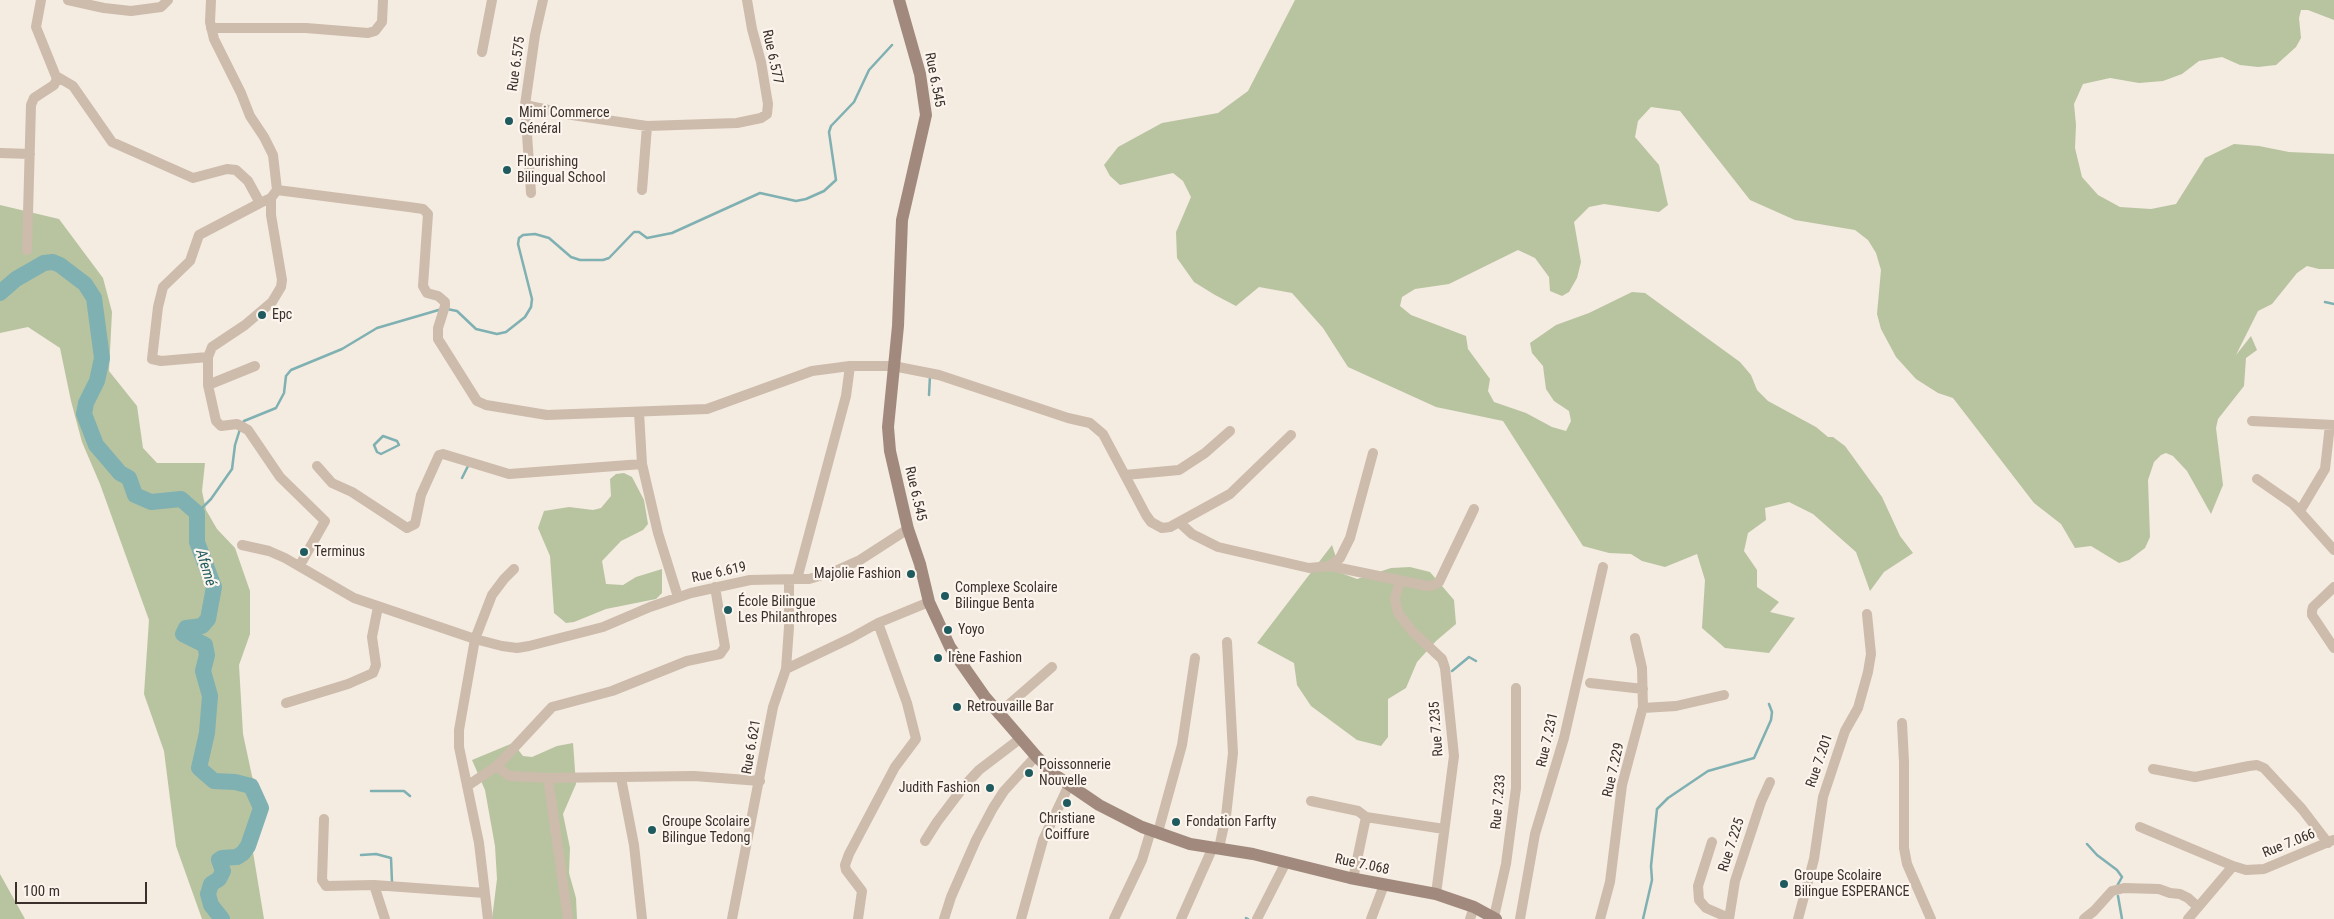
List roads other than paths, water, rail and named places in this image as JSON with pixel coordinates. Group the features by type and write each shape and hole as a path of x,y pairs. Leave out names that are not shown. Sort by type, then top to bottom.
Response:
{"street":[{"path":"27,250 32,101 38,94 56,82 56,76 36,26 41,0"},
{"path":"68,0 104,8 131,11 166,2"},
{"path":"211,0 211,28 250,116 273,155 274,194 271,215 282,280 281,286 272,302 245,326 212,347 208,357 208,385 216,421 221,426 237,424 248,430 280,477 325,521 324,526 300,565"},
{"path":"211,28 306,28 368,33 375,31 382,22 383,0"},
{"path":"482,52 492,0"},
{"name":"Rue 6.575","path":"531,193 525,105 530,58 543,0"},
{"name":"Rue 6.577","path":"647,126 737,123 761,118 767,114 768,104 761,62 752,29 747,0"},
{"name":"Rue 6.545","path":"899,0 920,74 926,115 902,220 898,326 888,427 890,451 908,529 920,564 929,602 950,647 998,714 1036,756 1069,785 1098,805 1154,831 1190,844 1216,848"},
{"path":"56,76 73,86 112,142 193,178 227,169 236,170 248,181 260,203"},
{"path":"525,105 572,116 647,126 642,190"},
{"path":"0,153 30,154"},
{"path":"208,357 161,361 152,359 158,307 163,287 190,260 199,235 274,194 423,209 428,214 423,286 428,293 438,296 445,302 438,328 438,339 477,401 498,408 547,415 707,409 812,371 850,366 893,366 939,375 1068,418 1090,423 1103,434 1150,522 1162,528 1170,527 1230,494 1291,435"},
{"path":"208,385 255,366"},
{"path":"793,579 844,406 850,366"},
{"path":"638,412 642,464 658,533 678,597"},
{"path":"2252,420 2332,425 2325,469 2300,511"},
{"path":"1125,475 1180,470 1205,453 1230,431"},
{"path":"1330,566 1340,558 1350,538 1373,453"},
{"path":"317,466 332,483 352,492 407,528 415,524 421,495 438,454 509,474 642,464"},
{"path":"2257,479 2300,511 2334,550"},
{"path":"1179,522 1192,534 1218,547 1309,568 1330,566 1427,586 1437,584 1474,509"},
{"name":"Rue 6.619","path":"242,546 269,551 300,565 354,598 378,607 475,639 517,648 603,627 678,597 715,587 750,580 809,579 833,572 860,560 908,529"},
{"name":"Rue 7.231","path":"1520,919 1535,834 1564,738 1603,567"},
{"path":"488,919 479,843 459,747 459,730 475,639 492,595 514,569"},
{"name":"Rue 6.621","path":"732,919 760,781 772,707 786,669 793,579"},
{"name":"Rue 7.235","path":"1400,580 1396,598 1398,613 1412,631 1442,659 1445,668 1454,756 1436,894"},
{"path":"467,786 497,766 552,707 612,691 687,661 720,654 725,647 715,587"},
{"path":"2334,588 2313,607 2312,611 2334,648"},
{"path":"786,669 878,623 929,602"},
{"path":"286,703 348,684 373,673 376,665 372,637 378,607"},
{"name":"Rue 7.201","path":"1798,919 1814,859 1822,797 1845,731 1858,708 1868,672 1871,654 1867,614"},
{"path":"858,919 862,890 846,870 849,854 895,767 916,739 907,703 878,623"},
{"name":"Rue 7.229","path":"1600,919 1610,882 1622,785 1643,708 1642,668 1635,638"},
{"path":"1181,919 1216,848 1226,816 1233,753 1227,642"},
{"path":"1114,919 1154,831 1182,745 1196,658"},
{"path":"998,714 1052,667"},
{"path":"1590,684 1643,689"},
{"name":"Rue 7.233","path":"1495,918 1506,864 1516,788 1516,688"},
{"path":"1643,708 1676,706 1724,695"},
{"path":"1902,723 1904,848 1907,864 1931,919"},
{"path":"926,840 946,808 965,785 985,765 1021,738"},
{"path":"944,919 976,840 993,808 1004,791 1036,756"},
{"path":"2153,769 2195,777 2256,765 2264,768 2331,841"},
{"path":"497,766 509,776 548,778 694,776 760,781"},
{"path":"548,778 568,919"},
{"path":"621,778 634,845 642,919"},
{"name":"Rue 7.225","path":"1729,918 1735,880 1758,811 1770,782"},
{"path":"1021,919 1043,840 1069,785"},
{"path":"1311,801 1358,811 1366,817 1444,829"},
{"path":"1353,878 1366,817"},
{"path":"324,819 323,884 331,886 374,884 485,893"},
{"name":"Rue 7.066","path":"2140,827 2246,870 2264,869 2331,841"},
{"path":"1712,842 1698,886 1699,900 1706,908 1729,918"},
{"name":"Rue 7.068","path":"1216,848 1253,854 1285,864 1384,885 1436,894 1472,913 1495,918"},
{"path":"1257,919 1285,864"},
{"path":"2188,919 2233,866"},
{"path":"374,884 384,919"},
{"path":"1371,919 1384,885"},
{"path":"2084,919 2112,891 2124,888 2159,889 2180,894 2198,907"}],"waterway":[{"path":"447,309 457,311 476,329 497,334 506,332 525,317 531,307 532,299 518,244 519,238 523,235 535,234 549,238 571,257 580,260 603,260 609,258 634,232 639,232 647,238 672,233 760,193 796,201 824,191 836,180 829,132 831,126 854,102 869,70 892,45"},
{"name":"Afemé","path":"0,293 16,279 44,263 53,262 85,284 94,298 102,358 97,381 86,403 84,414 96,445 120,473 129,478 135,495 151,502 181,499 197,513 197,542 214,587 208,619 202,626 186,628 183,634 205,645 207,655 203,671 210,696 207,733 199,768 214,781 235,782 251,786 261,808 248,846 243,853 237,857 219,860 223,871 219,879 211,884 208,894 211,905 222,919"},
{"path":"2325,302 2334,304"},
{"path":"242,424 244,421 276,408 284,393 286,376 291,370 342,349 377,328 442,309"},
{"path":"929,395 930,376"},
{"path":"197,513 211,499 232,469 235,445 240,429"},
{"path":"383,436 397,441 399,445 381,454 377,452 374,445 383,436"},
{"path":"462,478 468,466"},
{"path":"1452,671 1469,657 1476,661"},
{"path":"1643,919 1652,880 1651,866 1657,809 1668,798 1708,771 1754,758 1771,720 1772,712 1769,704"},
{"path":"371,791 404,791 410,796"},
{"path":"2087,844 2097,855 2117,870 2122,877 2117,886"},
{"path":"361,855 376,854 391,858 392,882"},
{"path":"2118,896 2122,919"}],"place":[{"name":"Mimi Commerce Général","path":"509,121"},
{"name":"Flourishing Bilingual School","path":"507,170"},
{"name":"Epc","path":"262,315"},
{"name":"Terminus","path":"304,552"},
{"name":"Majolie Fashion","path":"911,574"},
{"name":"Complexe Scolaire Bilingue Benta","path":"945,596"},
{"name":"École Bilingue Les Philanthropes","path":"728,610"},
{"name":"Yoyo","path":"948,630"},
{"name":"Irène Fashion","path":"938,658"},
{"name":"Retrouvaille Bar","path":"957,707"},
{"name":"Poissonnerie Nouvelle","path":"1029,773"},
{"name":"Judith Fashion","path":"990,788"},
{"name":"Christiane Coiffure","path":"1067,803"},
{"name":"Fondation Farfty","path":"1176,822"},
{"name":"Groupe Scolaire Bilingue Tedong","path":"652,830"},
{"name":"Groupe Scolaire Bilingue ESPERANCE","path":"1784,884"}]}
